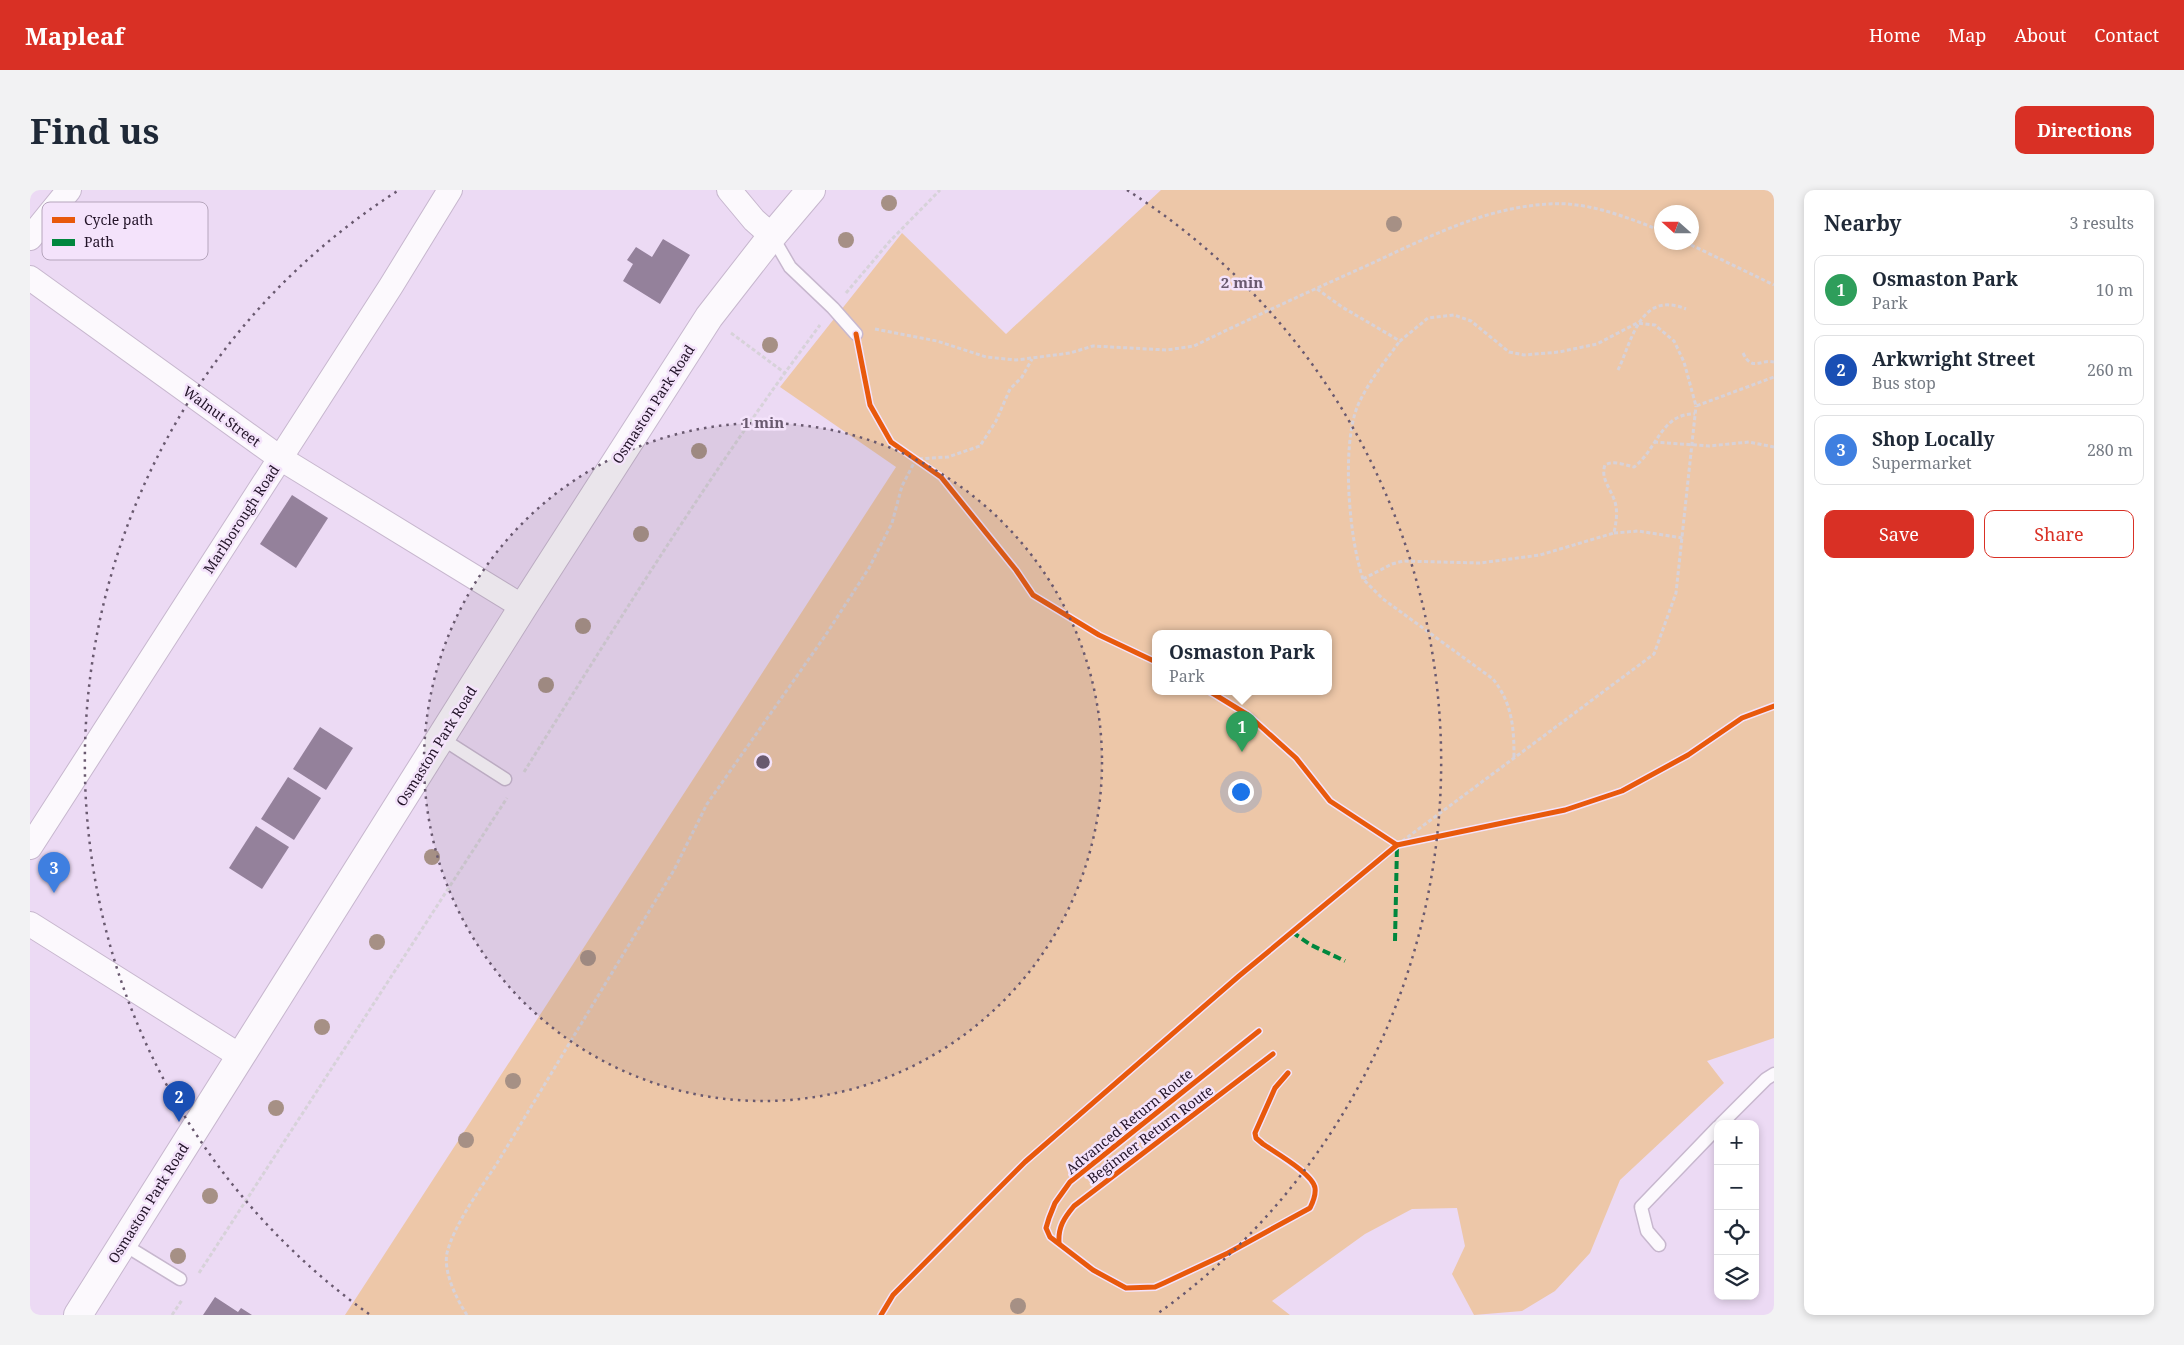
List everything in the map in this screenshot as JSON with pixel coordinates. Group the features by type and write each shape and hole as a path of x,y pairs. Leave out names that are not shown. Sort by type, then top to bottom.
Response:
{"highway":[{"name":"Osmaston Park Road","path":"78,1315 523,607 709,317 772,236 811,190"}],"street":[{"path":"59,202 69,190"},
{"name":"Marlborough Road","path":"30,847 391,286 450,190"},
{"path":"730,190 754,220 772,236"},
{"path":"30,238 42,223"},
{"name":"Walnut Street","path":"30,278 280,458 523,607"},
{"path":"30,924 240,1056"}],"lane":[{"path":"772,236 790,267 833,308 856,334"},
{"path":"441,738 505,779"},
{"path":"1725,1120 1766,1079 1774,1074"},
{"path":"1659,1244 1647,1231 1641,1207 1714,1131"},
{"path":"123,1244 180,1279"}],"path":[{"path":"521,777 659,557 784,373 833,308 890,241 940,190"},
{"path":"856,334 878,328 937,341 986,357 1016,360 1070,353 1093,346 1167,350 1194,346 1451,226 1514,208 1550,204 1592,208 1621,215 1654,228"},
{"path":"1699,249 1774,285"},
{"path":"1317,288 1342,307 1400,341"},
{"path":"1514,756 1512,715 1504,695 1493,679 1383,599 1363,579 1356,560 1350,495 1350,440 1358,406 1377,372 1400,341 1428,318 1454,315 1471,321 1508,352 1524,355 1559,352 1596,344 1637,323 1652,310 1664,305 1671,304 1686,309"},
{"path":"709,317 784,373"},
{"path":"1618,370 1637,323"},
{"path":"1391,850 1514,756 1654,654 1676,593 1696,406 1684,362 1674,341 1655,325 1637,323"},
{"path":"1743,353 1751,364 1768,361 1774,362"},
{"path":"916,459 948,457 980,446 996,421 1010,389 1022,377 1032,359"},
{"path":"1696,406 1774,377"},
{"path":"1614,533 1617,520 1615,501 1604,476 1605,465 1609,462 1634,467 1648,452 1671,420 1695,414"},
{"path":"1654,442 1709,446 1750,442 1774,447"},
{"path":"909,455 922,464"},
{"path":"468,1315 448,1271 447,1254 471,1204 674,870 707,804 825,636 869,568 892,523 902,486 916,459"},
{"path":"1363,579 1392,564 1403,561 1480,563 1540,555 1614,533 1638,531 1683,538"},
{"path":"196,1278 510,794"},
{"path":"1390,840 1397,845 1416,841"},
{"path":"172,1315 186,1294"}],"shaded area":[{"path":"1161,190 1774,190 1774,1038 1707,1061 1724,1083 1620,1180 1590,1253 1555,1291 1522,1311 1474,1315 1452,1274 1465,1246 1457,1208 1412,1209 1365,1234 1272,1301 1290,1315 345,1315 896,467 780,387 902,233 1006,334"}],"building":[{"path":"663,239 690,255 660,304 623,281 633,264 627,260 636,247 652,257"},
{"path":"292,495 328,518 296,568 260,544"},
{"path":"320,727 353,748 326,790 293,769"},
{"path":"288,777 321,798 294,840 261,819"},
{"path":"256,826 289,847 262,889 229,868"},
{"path":"215,1297 238,1312 241,1308 252,1315 203,1315"}],"marked path":[{"path":"1395,941 1397,845"},
{"path":"1292,932 1311,945 1345,961"}],"cycle path":[{"path":"856,334 870,405 891,442 941,477 1016,570 1033,595 1099,635 1152,660"},
{"path":"1216,695 1248,715 1296,758 1330,801 1397,845 1565,810 1622,791 1688,755 1742,718 1774,706"},
{"path":"881,1315 893,1295 1025,1162 1239,976 1397,845"},
{"name":"Advanced Return Route","path":"1259,1031 1070,1182 1055,1203 1049,1218 1046,1228 1050,1237 1093,1270 1126,1288 1155,1287 1228,1253 1310,1208 1315,1193 1313,1182 1301,1170 1263,1144 1256,1138 1255,1133 1275,1088 1288,1073"},
{"name":"Beginner Return Route","path":"1059,1243 1062,1223 1074,1206 1273,1054"}],"place":[{"name":"Osmaston Park","path":"1242,752"},
{"name":"Shop Locally","path":"54,893"},
{"name":"Arkwright Street","path":"179,1122"}]}
